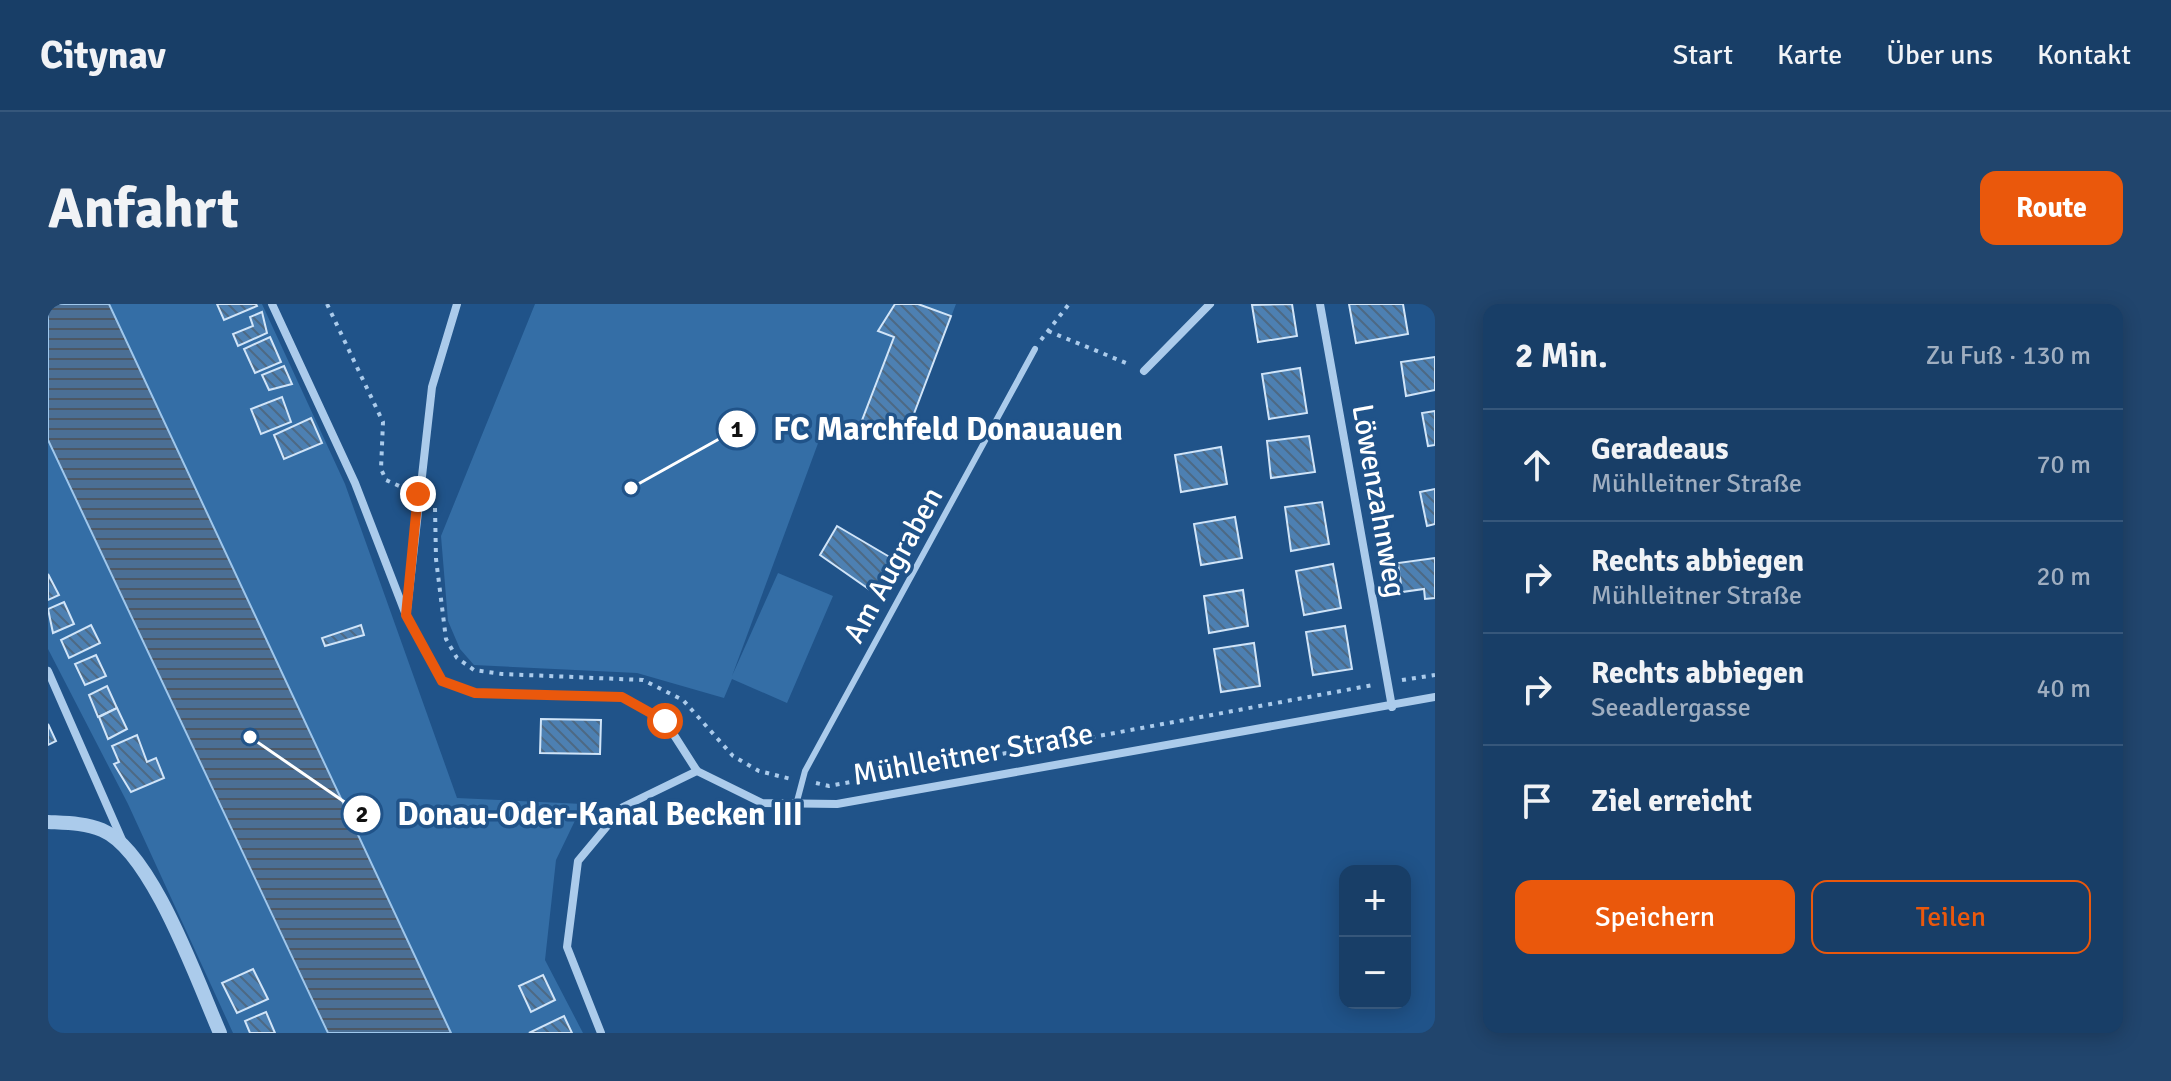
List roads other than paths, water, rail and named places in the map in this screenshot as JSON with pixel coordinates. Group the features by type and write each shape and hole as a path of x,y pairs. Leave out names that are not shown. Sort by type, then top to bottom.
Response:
{"street":[{"path":"272,304 355,483 406,615 442,681 475,693 622,697 665,721 697,771 623,807 578,861 567,947 601,1033"},
{"path":"406,615 432,387 457,304"},
{"path":"1144,371 1210,304"},
{"name":"Löwenzahnweg","path":"1320,304 1392,707"},
{"path":"48,671 124,844 152,882 220,1033"},
{"name":"Mühlleitner Straße","path":"697,771 762,803 837,804 1435,697"},
{"path":"48,822 93,827 124,844"}],"lane":[{"name":"Am Augraben","path":"796,805 802,780 1035,349"}],"place":[{"name":"FC Marchfeld Donauauen","path":"631,488"},
{"name":"Donau-Oder-Kanal Becken III","path":"250,737"}]}
